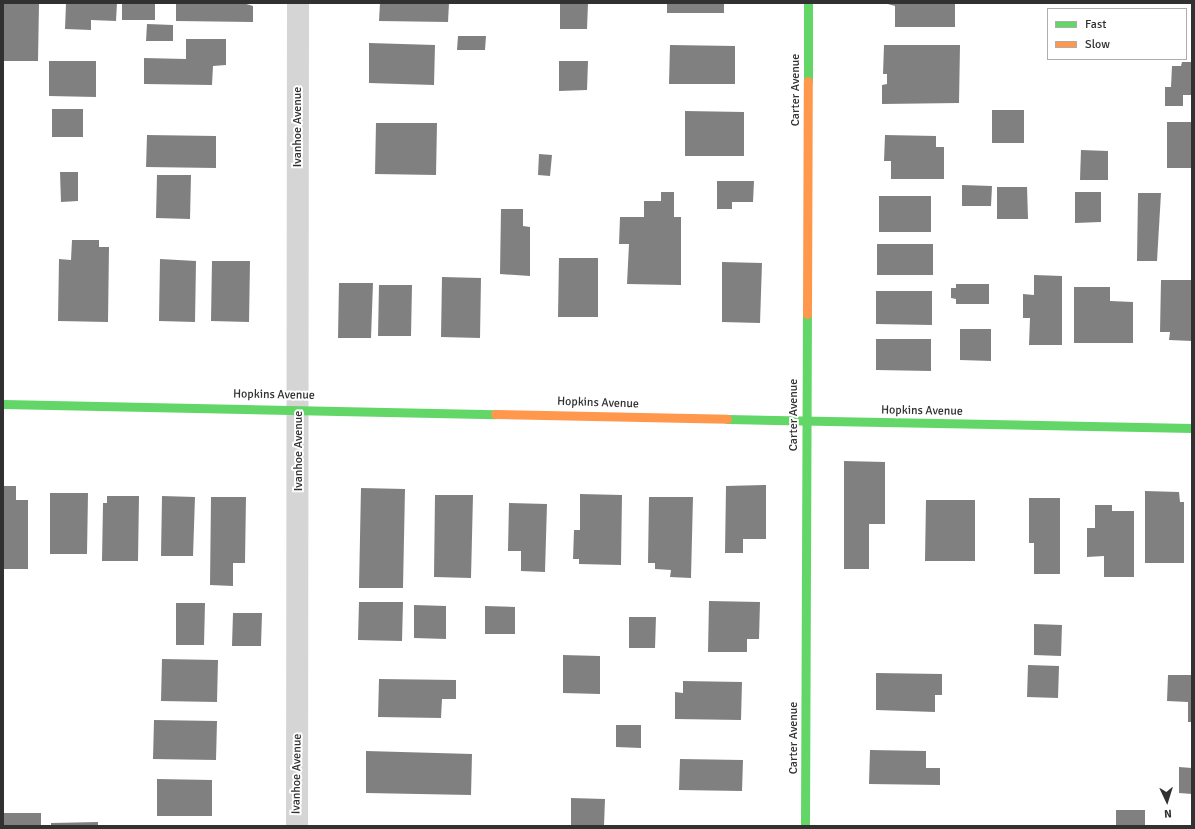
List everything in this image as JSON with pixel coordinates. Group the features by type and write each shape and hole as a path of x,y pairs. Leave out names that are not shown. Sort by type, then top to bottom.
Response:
{"street":[{"name":"Ivanhoe Avenue","path":"297,826 298,3"},
{"name":"Carter Avenue","path":"805,826 808,3"},
{"name":"Hopkins Avenue","path":"3,404 298,407 806,421 1192,428"}],"building":[{"path":"3,3 39,3 38,61 3,61"},
{"path":"66,3 117,3 116,21 91,20 91,30 65,29"},
{"path":"122,3 155,3 155,20 122,20"},
{"path":"164,3 243,3 253,6 253,22 176,21 176,4"},
{"path":"380,3 449,3 448,22 379,21"},
{"path":"560,3 588,3 587,29 560,29"},
{"path":"667,3 724,3 724,13 667,13"},
{"path":"884,3 955,3 955,27 895,27 895,6"},
{"path":"147,24 173,25 173,41 146,41"},
{"path":"458,36 486,36 485,50 457,50"},
{"path":"186,39 226,39 226,65 213,66 212,85 144,84 144,58 186,59"},
{"path":"369,43 435,45 434,85 369,83"},
{"path":"670,45 735,46 735,84 669,84"},
{"path":"884,45 960,45 959,103 882,104 882,85 887,84 887,74 883,74"},
{"path":"49,61 96,61 96,97 49,96"},
{"path":"559,61 588,61 587,90 559,91"},
{"path":"1182,62 1192,62 1192,95 1183,95 1183,106 1165,106 1165,87 1171,87 1172,66 1181,66"},
{"path":"52,109 83,109 83,137 52,137"},
{"path":"992,110 1024,110 1024,143 992,143"},
{"path":"685,111 744,112 744,156 685,156"},
{"path":"1167,122 1192,122 1192,168 1167,168"},
{"path":"376,123 437,123 436,175 375,174"},
{"path":"147,135 216,136 216,168 146,167"},
{"path":"885,135 936,136 936,147 944,147 944,179 891,179 891,161 884,161"},
{"path":"1081,150 1108,151 1108,180 1080,180"},
{"path":"539,154 552,155 550,176 538,175"},
{"path":"60,172 78,172 78,201 61,202"},
{"path":"157,175 191,175 190,219 156,218"},
{"path":"717,181 754,181 753,202 732,202 732,209 717,209"},
{"path":"962,185 992,186 991,206 962,206"},
{"path":"997,187 1027,187 1028,219 997,219"},
{"path":"661,192 674,192 674,217 681,217 681,285 627,284 629,244 619,244 620,217 644,217 644,201 661,201"},
{"path":"1075,192 1101,192 1101,222 1075,223"},
{"path":"1138,193 1161,193 1157,261 1137,261"},
{"path":"879,196 931,196 931,232 879,232"},
{"path":"501,209 523,209 523,226 530,227 530,276 500,274"},
{"path":"72,240 99,240 99,247 109,247 108,322 58,321 59,259 71,260"},
{"path":"877,244 933,244 933,275 877,275"},
{"path":"559,258 598,258 598,317 558,317"},
{"path":"160,259 196,261 195,322 159,321"},
{"path":"212,261 250,261 249,322 211,321"},
{"path":"722,262 762,263 760,323 722,322"},
{"path":"1034,275 1062,276 1062,345 1029,345 1030,318 1023,318 1023,294 1034,295"},
{"path":"442,277 481,278 480,338 441,337"},
{"path":"1161,280 1192,280 1192,341 1169,340 1170,332 1160,332"},
{"path":"339,283 373,283 371,338 338,338"},
{"path":"956,284 989,284 989,304 956,304 956,299 951,298 951,288 956,288"},
{"path":"379,285 412,285 411,336 378,336"},
{"path":"1074,287 1110,287 1110,301 1133,302 1133,343 1074,343"},
{"path":"876,291 932,291 932,325 876,324"},
{"path":"960,329 991,329 991,361 960,360"},
{"path":"876,339 931,339 931,371 876,370"},
{"path":"844,461 885,462 885,524 869,524 869,569 844,569"},
{"path":"766,485 766,539 743,539 743,553 725,553 726,486"},
{"path":"3,486 16,486 16,500 28,500 28,569 3,569"},
{"path":"361,488 405,489 403,588 359,588"},
{"path":"1145,491 1179,492 1180,502 1184,502 1184,563 1145,563"},
{"path":"50,493 88,493 87,554 50,554"},
{"path":"580,494 622,495 621,565 579,564 579,559 573,559 574,530 580,530"},
{"path":"435,495 473,495 471,578 434,577"},
{"path":"107,496 139,496 138,561 102,561 103,503 107,503"},
{"path":"162,496 195,497 193,556 161,556"},
{"path":"211,497 246,497 245,563 233,563 233,586 210,585"},
{"path":"649,497 693,497 691,578 670,577 671,570 655,569 655,563 648,563"},
{"path":"1029,498 1060,498 1060,574 1034,574 1034,543 1029,543"},
{"path":"926,500 975,500 975,561 925,561"},
{"path":"509,503 547,504 545,572 521,571 521,551 508,551"},
{"path":"1095,505 1112,505 1112,511 1134,511 1134,577 1104,577 1104,556 1087,557 1087,528 1095,528"},
{"path":"709,601 760,602 759,639 747,639 747,652 708,652"},
{"path":"359,602 403,602 402,641 358,640"},
{"path":"176,603 205,603 204,645 176,645"},
{"path":"414,605 446,606 446,639 414,638"},
{"path":"485,606 515,607 515,634 485,634"},
{"path":"233,613 262,613 261,646 232,646"},
{"path":"629,617 656,617 655,648 629,648"},
{"path":"1034,624 1062,625 1061,656 1034,655"},
{"path":"563,655 600,656 600,694 563,693"},
{"path":"162,659 218,660 217,702 161,701"},
{"path":"1028,665 1059,666 1058,698 1027,697"},
{"path":"876,673 942,674 942,695 935,695 935,712 876,710"},
{"path":"1168,675 1192,675 1192,722 1188,722 1188,702 1167,701"},
{"path":"379,679 456,680 456,699 442,699 441,718 378,717"},
{"path":"683,681 742,682 741,720 675,719 675,692 683,693"},
{"path":"154,720 217,721 216,760 153,759"},
{"path":"616,725 641,725 641,748 616,747"},
{"path":"870,750 926,751 926,768 940,768 940,785 869,784"},
{"path":"366,751 472,754 471,795 366,793"},
{"path":"680,759 743,760 742,791 679,790"},
{"path":"1179,767 1192,768 1192,794 1179,793"},
{"path":"157,779 212,780 212,816 157,816"},
{"path":"571,798 605,799 604,826 571,826"},
{"path":"1116,810 1145,810 1145,826 1116,826"},
{"path":"3,813 41,813 41,826 3,826"},
{"path":"98,822 98,826 51,826 51,823"}],"traffic: fast":[{"path":"808,3 808,81"},
{"path":"805,826 807,314"},
{"path":"3,404 495,414"},
{"path":"727,419 1192,428"}],"traffic: slow":[{"path":"807,314 808,81"},
{"path":"495,414 727,419"}]}
